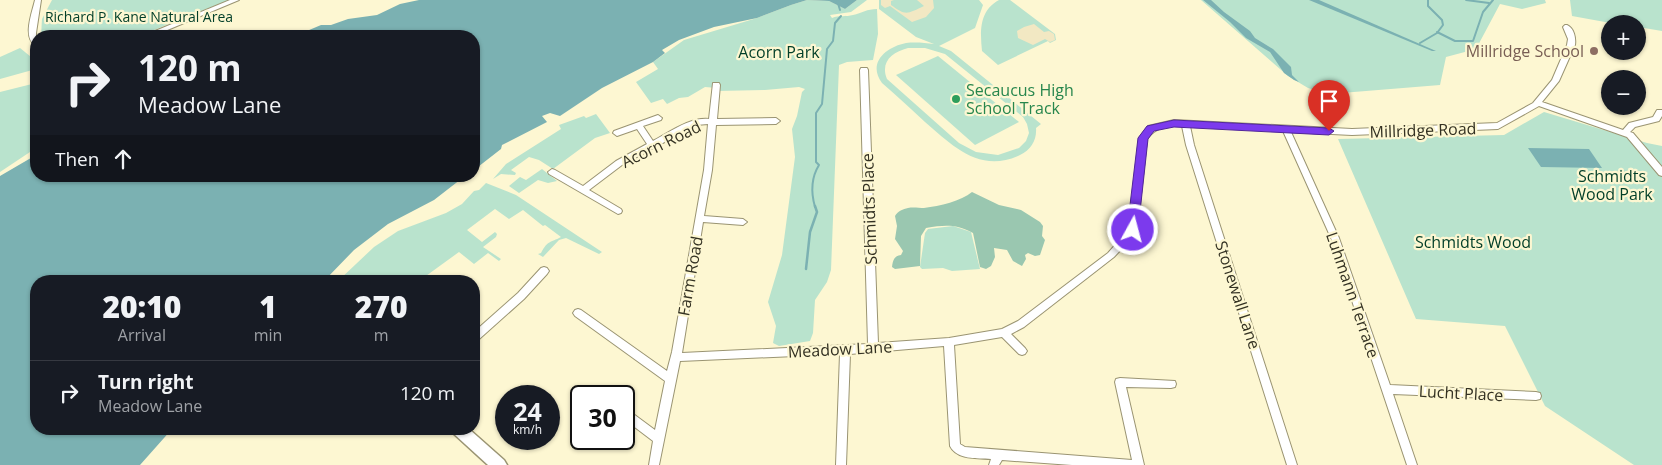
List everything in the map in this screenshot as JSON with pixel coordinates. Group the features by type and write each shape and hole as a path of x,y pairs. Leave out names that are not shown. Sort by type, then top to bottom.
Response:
{"street":[{"path":"33,30 38,0"},
{"path":"162,30 236,0"},
{"name":"Millridge Road","path":"1186,124 1352,132 1492,127 1507,122 1534,107 1555,81 1568,54 1572,39 1568,27"},
{"name":"Schmidts Place","path":"864,70 873,347"},
{"name":"Farm Road","path":"654,465 676,357 708,170 716,85"},
{"path":"1538,103 1625,133 1635,139 1662,173"},
{"path":"1625,133 1632,125 1656,119 1661,110"},
{"path":"617,133 658,118"},
{"name":"Acorn Road","path":"584,190 619,163 694,123 703,121 776,121"},
{"name":"Meadow Lane","path":"676,357 845,350 949,342 1004,333 1028,318 1111,255 1129,236 1134,222 1143,138 1147,131 1155,126 1186,124"},
{"name":"Stonewall Lane","path":"1186,124 1193,154 1292,465"},
{"path":"638,125 652,145"},
{"name":"Luhmann Terrace","path":"1286,129 1335,238 1412,465"},
{"path":"552,172 618,211"},
{"path":"700,219 743,222"},
{"path":"480,333 521,296 544,271"},
{"path":"578,313 670,379"},
{"path":"1004,333 1022,352"},
{"path":"949,342 955,446 963,452 1138,465 1120,382 1171,384"},
{"path":"841,465 845,350"},
{"name":"Lucht Place","path":"1386,389 1536,396"},
{"path":"635,420 659,439"},
{"path":"466,435 499,465"},
{"path":"994,465 999,454"}],"green space":[{"name":"Richard P. Kane Natural Area","path":"52,0 229,0 154,30 41,30 42,19"},
{"name":"Acorn Park","path":"807,0 829,1 845,9 857,0 867,0 851,12 830,15 832,18 850,16 867,10 877,9 878,34 873,60 847,62 839,65 831,270 827,282 815,300 813,333 810,341 779,346 773,343 776,326 768,302 782,255 795,157 792,129 802,92 805,89 799,87 717,91 717,88 705,87 688,97 679,98 667,104 663,99 651,103 636,82 658,69 653,62 684,40 757,18"},
{"path":"879,0 979,0 983,5 975,28 939,46 951,51 1041,124 1036,128 1035,137 1030,147 1024,153 1006,160 992,161 968,155 946,140 882,83 877,69 881,57 886,52 906,43 934,44 916,37 879,9","holes":["908,48 925,48 945,54 1023,117 1029,133 1026,141 1019,148 998,155 976,152 959,143 887,79 885,73 886,63 892,55"]},
{"path":"999,0 1010,0 1055,34 1056,40 1050,43 1048,41 998,65 982,51 981,29 984,16 992,5"},
{"path":"1201,0 1545,0 1546,3 1522,9 1500,4 1476,49 1446,57 1440,85 1329,94 1308,88 1288,76"},
{"path":"1570,0 1662,0 1662,31 1646,28 1646,15 1601,15 1601,21 1572,16"},
{"path":"20,48 30,56 30,71 0,79 0,57"},
{"name":"Secaucus High School Track","path":"938,56 1019,122 975,145 896,75"},
{"path":"30,84 30,152 0,172 0,92"},
{"name":"Schmidts Wood","path":"1544,112 1662,146 1662,465 1634,465 1545,406 1505,326 1416,319 1338,139 1504,135"},
{"path":"596,114 610,133 595,138 553,169 539,160 529,157 511,170 516,173 515,175 501,174 493,179 506,164 561,129 559,125 584,116 586,118"},
{"path":"542,169 557,181 548,183 538,180 519,193 509,186 520,177 526,180"},
{"path":"486,183 516,195 602,252 599,254 566,238 559,240 543,257 538,254 552,241 561,237 523,210 509,219 495,209 467,230 482,242 495,232 497,234 496,237 483,247 501,259 499,261 488,253 474,264 459,252 427,275 344,275 374,247 398,231 446,213 462,204 474,191 479,190"},
{"path":"972,192 999,205 1021,210 1040,222 1043,226 1042,236 1045,240 1040,255 1035,256 1028,253 1025,255 1026,259 1022,266 1013,261 1007,250 994,248 995,257 991,266 986,269 980,267 973,233 955,227 939,226 926,228 921,236 920,266 895,269 892,267 894,259 901,255 903,251 895,239 897,226 895,216 898,213 908,208 924,208 950,203"},
{"path":"953,226 971,232 980,269 952,271 943,268 922,269 920,267 925,233 928,229"}],"sand":[{"path":"881,0 894,0 891,1 891,5 907,13 924,6 917,0 933,0 934,8 926,17 912,22 890,6 885,8 881,5"},
{"path":"1034,24 1044,32 1049,31 1054,34 1055,40 1050,42 1045,39 1033,45 1018,38 1017,31"}],"water":[{"path":"419,0 807,0 757,18 714,27 679,40 662,50 665,53 653,62 602,88 560,116 550,113 542,116 547,122 502,145 501,149 480,165 480,30 309,30 321,25 331,25 348,19 377,15 400,4"},
{"path":"807,0 857,0 845,9 829,1"},
{"path":"1203,0 1211,0 1250,31 1255,38 1273,49 1291,67 1292,75 1299,82 1284,73 1270,52 1246,38"},
{"path":"1309,0 1319,0 1436,51 1432,51"},
{"path":"1528,148 1589,149 1602,168 1541,167"},
{"path":"30,158 30,182 457,182 434,200 388,224 354,250 330,275 30,275 30,435 167,435 140,465 0,465 0,176"}],"waterway":[{"path":"837,0 840,10"},
{"path":"1428,0 1428,6 1442,20 1443,25 1438,32"},
{"path":"1466,0 1489,3"},
{"path":"1438,32 1455,41 1473,41 1483,12 1493,0"},
{"path":"815,207 812,186 814,175 819,165 816,162 816,113 822,104 827,49 833,41 835,23 841,16"},
{"path":"1420,43 1438,32"},
{"path":"806,269 810,232 817,212 815,206"}],"place":[{"name":"Millridge School","path":"1594,51"},
{"name":"Secaucus High School Track","path":"956,99"}],"route":[{"path":"1133,230 1143,138 1151,128 1174,123 1329,131"}],"park label":[{"name":"Schmidts Wood Park","path":"1612,185"}]}
